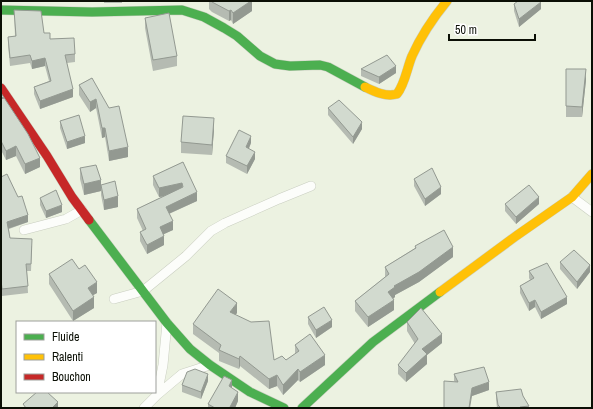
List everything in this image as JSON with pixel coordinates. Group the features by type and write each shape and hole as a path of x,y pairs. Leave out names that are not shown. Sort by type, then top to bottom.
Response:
{"street":[{"path":"1,10 92,12 182,10 195,13 213,22 236,36 268,61 279,65 290,66 315,64 326,67 366,88 387,96 393,96 398,94 408,65 427,28 447,1"},
{"path":"1,88 47,156 72,197 167,323 190,349 210,365 250,392 284,408"},
{"path":"302,408 373,342 516,236 572,197 592,174"},
{"path":"114,299 143,291 186,256 211,231 266,204 311,186"},
{"path":"572,197 592,212"},
{"path":"24,230 66,219 82,210"},
{"path":"157,395 163,365 167,323"},
{"path":"144,408 182,374 210,365"}],"building":[{"path":"211,1 251,1 233,13 231,10 229,11"},
{"path":"518,1 541,2 519,19 514,4"},
{"path":"14,10 41,11 44,33 50,33 50,39 74,38 75,54 65,55 73,89 40,101 34,87 51,81 45,58 32,61 30,55 10,58 8,37 16,36"},
{"path":"169,13 177,56 153,60 145,18"},
{"path":"387,55 396,66 379,77 361,69"},
{"path":"566,69 586,69 582,107 566,106"},
{"path":"92,78 109,108 119,106 128,147 109,151 105,128 102,128 96,99 90,102 79,85"},
{"path":"1,93 28,134 40,158 25,164 16,146 6,151 1,141 1,99 4,98 1,97"},
{"path":"339,100 362,122 353,137 328,108"},
{"path":"79,115 85,136 67,142 60,121"},
{"path":"183,116 214,118 212,145 181,142"},
{"path":"239,130 251,136 246,147 255,152 247,166 226,156"},
{"path":"183,162 197,192 166,207 173,221 160,227 164,236 147,245 140,232 146,229 137,209 183,187 182,183 159,188 153,176"},
{"path":"96,165 101,180 84,184 80,168"},
{"path":"432,168 441,187 425,199 414,179"},
{"path":"7,174 18,197 22,196 28,215 7,222 10,238 32,239 31,264 26,264 28,286 2,289 1,177"},
{"path":"115,181 118,196 104,200 101,185"},
{"path":"529,185 539,197 516,217 505,204"},
{"path":"56,190 62,205 46,211 40,198"},
{"path":"444,230 453,247 419,272 394,286 395,287 388,292 394,300 368,317 355,301 389,274 385,267 416,248 415,246"},
{"path":"574,250 590,265 577,282 560,262"},
{"path":"72,259 79,269 85,265 97,282 88,288 94,297 73,311 49,274"},
{"path":"547,263 567,297 541,312 535,300 529,303 520,286 534,278 529,271"},
{"path":"218,289 237,303 230,312 251,322 269,321 274,360 282,356 286,360 299,351 295,345 310,334 325,355 300,372 298,369 283,385 277,375 269,379 240,356 239,359 219,350 221,345 193,324"},
{"path":"324,307 332,320 316,330 308,317"},
{"path":"421,308 442,334 422,349 427,354 406,373 398,365 418,339 407,322"},
{"path":"484,367 489,382 472,388 469,408 444,408 444,381 458,382 454,374"},
{"path":"195,369 208,374 201,392 182,385 187,372"},
{"path":"224,376 232,380 229,386 238,392 230,407 232,408 215,408 208,404"},
{"path":"521,389 529,406 520,408 501,408 498,405 496,392"},
{"path":"36,393 48,393 58,402 52,408 26,408 23,404"}],"traffic: fast":[{"path":"1,10 92,12 182,10 204,17 224,28 237,36 260,56 275,64 290,66 320,65 328,67 365,87"},
{"path":"89,220 167,323 190,349 210,365 250,392 284,408"},
{"path":"302,408 373,342 440,292"}],"traffic: slow":[{"path":"365,87 385,94 397,94 402,86 412,56 419,41 447,1"},
{"path":"440,292 572,197 592,174"}],"traffic: jam":[{"path":"1,88 47,156 72,197 89,220"}]}
